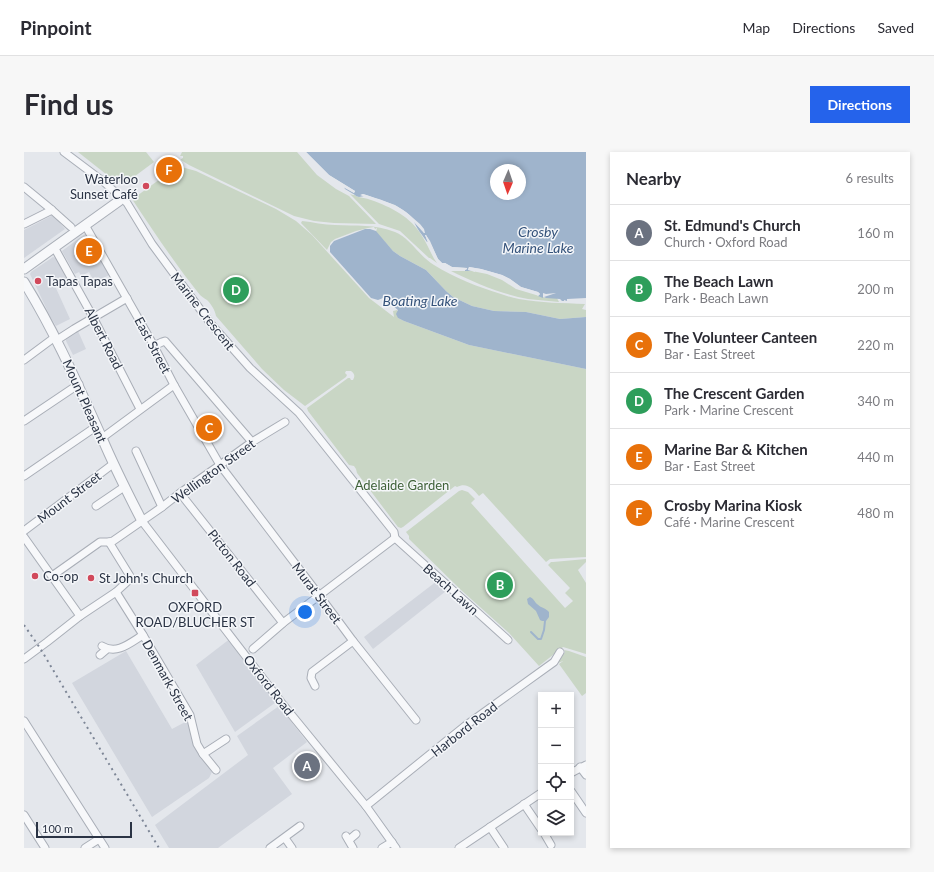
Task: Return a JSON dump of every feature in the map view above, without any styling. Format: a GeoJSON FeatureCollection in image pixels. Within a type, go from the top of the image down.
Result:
{"type":"FeatureCollection","features":[{"type":"Feature","properties":{"kind":"street","name":"Marine Crescent"},"geometry":{"type":"LineString","coordinates":[[64,152],[104,182],[127,203],[152,244],[211,324],[250,368],[299,413],[394,532],[395,538]]}},
{"type":"Feature","properties":{"kind":"street"},"geometry":{"type":"LineString","coordinates":[[24,187],[71,227]]}},
{"type":"Feature","properties":{"kind":"street"},"geometry":{"type":"LineString","coordinates":[[24,269],[119,201],[121,197]]}},
{"type":"Feature","properties":{"kind":"street"},"geometry":{"type":"LineString","coordinates":[[24,224],[52,210]]}},
{"type":"Feature","properties":{"kind":"street","name":"East Street"},"geometry":{"type":"LineString","coordinates":[[85,225],[220,466]]}},
{"type":"Feature","properties":{"kind":"street","name":"Albert Road"},"geometry":{"type":"LineString","coordinates":[[54,247],[93,317],[140,409]]}},
{"type":"Feature","properties":{"kind":"street","name":"Mount Pleasant"},"geometry":{"type":"LineString","coordinates":[[24,282],[56,338],[113,464],[142,521]]}},
{"type":"Feature","properties":{"kind":"street"},"geometry":{"type":"LineString","coordinates":[[24,360],[56,338],[127,298]]}},
{"type":"Feature","properties":{"kind":"street"},"geometry":{"type":"LineString","coordinates":[[154,346],[166,341],[252,442]]}},
{"type":"Feature","properties":{"kind":"street"},"geometry":{"type":"LineString","coordinates":[[24,421],[78,384]]}},
{"type":"Feature","properties":{"kind":"street"},"geometry":{"type":"LineString","coordinates":[[102,438],[174,385]]}},
{"type":"Feature","properties":{"kind":"street","name":"Wellington Street"},"geometry":{"type":"LineString","coordinates":[[52,576],[100,542],[113,541],[252,442],[285,422]]}},
{"type":"Feature","properties":{"kind":"street"},"geometry":{"type":"LineString","coordinates":[[24,476],[97,426]]}},
{"type":"Feature","properties":{"kind":"street"},"geometry":{"type":"LineString","coordinates":[[136,451],[162,507]]}},
{"type":"Feature","properties":{"kind":"street","name":"Mount Street"},"geometry":{"type":"LineString","coordinates":[[24,531],[113,464]]}},
{"type":"Feature","properties":{"kind":"street","name":"Murat Street"},"geometry":{"type":"LineString","coordinates":[[220,466],[353,641],[416,720]]}},
{"type":"Feature","properties":{"kind":"street"},"geometry":{"type":"LineString","coordinates":[[96,506],[124,487]]}},
{"type":"Feature","properties":{"kind":"street","name":"Picton Road"},"geometry":{"type":"LineString","coordinates":[[180,493],[283,623]]}},
{"type":"Feature","properties":{"kind":"street","name":"Oxford Road"},"geometry":{"type":"LineString","coordinates":[[142,521],[281,702],[366,806],[394,845]]}},
{"type":"Feature","properties":{"kind":"street"},"geometry":{"type":"LineString","coordinates":[[24,537],[80,616]]}},
{"type":"Feature","properties":{"kind":"street"},"geometry":{"type":"LineString","coordinates":[[254,649],[283,623],[395,538]]}},
{"type":"Feature","properties":{"kind":"street","name":"Beach Lawn"},"geometry":{"type":"LineString","coordinates":[[395,538],[508,640]]}},
{"type":"Feature","properties":{"kind":"street"},"geometry":{"type":"LineString","coordinates":[[24,659],[80,616],[116,592],[128,581],[130,576],[109,542]]}},
{"type":"Feature","properties":{"kind":"street","name":"Denmark Street"},"geometry":{"type":"LineString","coordinates":[[116,592],[190,714],[198,744],[203,754],[216,770]]}},
{"type":"Feature","properties":{"kind":"street"},"geometry":{"type":"LineString","coordinates":[[100,655],[104,648],[115,650],[143,635]]}},
{"type":"Feature","properties":{"kind":"street"},"geometry":{"type":"LineString","coordinates":[[315,686],[311,678],[312,672],[332,660],[353,641]]}},
{"type":"Feature","properties":{"kind":"street","name":"Harbord Road"},"geometry":{"type":"LineString","coordinates":[[366,806],[465,726],[554,662],[560,652]]}},
{"type":"Feature","properties":{"kind":"street"},"geometry":{"type":"LineString","coordinates":[[24,721],[105,848]]}},
{"type":"Feature","properties":{"kind":"street"},"geometry":{"type":"LineString","coordinates":[[203,754],[226,739]]}},
{"type":"Feature","properties":{"kind":"street"},"geometry":{"type":"LineString","coordinates":[[574,771],[583,766],[586,775]]}},
{"type":"Feature","properties":{"kind":"street"},"geometry":{"type":"LineString","coordinates":[[458,848],[538,795]]}},
{"type":"Feature","properties":{"kind":"street"},"geometry":{"type":"LineString","coordinates":[[574,795],[586,813]]}},
{"type":"Feature","properties":{"kind":"street"},"geometry":{"type":"LineString","coordinates":[[524,804],[538,825]]}},
{"type":"Feature","properties":{"kind":"street"},"geometry":{"type":"LineString","coordinates":[[24,815],[45,848]]}},
{"type":"Feature","properties":{"kind":"street"},"geometry":{"type":"LineString","coordinates":[[270,848],[300,826]]}},
{"type":"Feature","properties":{"kind":"street"},"geometry":{"type":"LineString","coordinates":[[490,827],[504,848]]}},
{"type":"Feature","properties":{"kind":"street"},"geometry":{"type":"LineString","coordinates":[[353,848],[348,838],[356,834]]}},
{"type":"Feature","properties":{"kind":"street"},"geometry":{"type":"LineString","coordinates":[[546,836],[551,845]]}},
{"type":"Feature","properties":{"kind":"street"},"geometry":{"type":"LineString","coordinates":[[85,848],[99,838]]}},
{"type":"Feature","properties":{"kind":"street"},"geometry":{"type":"LineString","coordinates":[[285,838],[292,848]]}},
{"type":"Feature","properties":{"kind":"street"},"geometry":{"type":"LineString","coordinates":[[382,848],[394,845]]}},
{"type":"Feature","properties":{"kind":"shaded area"},"geometry":{"type":"Polygon","coordinates":[[[53,215],[65,229],[24,258],[24,230],[53,215]]]}},
{"type":"Feature","properties":{"kind":"shaded area"},"geometry":{"type":"Polygon","coordinates":[[[85,234],[109,275],[95,283],[89,272],[81,276],[79,272],[75,274],[62,251],[85,234]]]}},
{"type":"Feature","properties":{"kind":"shaded area"},"geometry":{"type":"Polygon","coordinates":[[[53,257],[56,258],[67,278],[55,286],[70,319],[56,326],[30,274],[53,257]]]}},
{"type":"Feature","properties":{"kind":"shaded area"},"geometry":{"type":"Polygon","coordinates":[[[78,331],[86,349],[73,355],[66,338],[78,331]]]}},
{"type":"Feature","properties":{"kind":"shaded area"},"geometry":{"type":"Polygon","coordinates":[[[437,581],[446,591],[373,649],[364,637],[437,581]]]}},
{"type":"Feature","properties":{"kind":"shaded area"},"geometry":{"type":"Polygon","coordinates":[[[231,638],[279,700],[235,732],[196,665],[231,638]]]}},
{"type":"Feature","properties":{"kind":"shaded area"},"geometry":{"type":"Polygon","coordinates":[[[126,651],[172,729],[189,720],[192,736],[212,772],[209,778],[152,817],[72,683],[126,651]]]}},
{"type":"Feature","properties":{"kind":"shaded area"},"geometry":{"type":"Polygon","coordinates":[[[279,706],[307,742],[273,768],[292,794],[218,848],[169,848],[155,825],[248,755],[237,736],[279,706]]]}},
{"type":"Feature","properties":{"kind":"green space"},"geometry":{"type":"Polygon","coordinates":[[[78,152],[146,152],[154,162],[127,182],[116,182],[78,152]]]}},
{"type":"Feature","properties":{"kind":"green space"},"geometry":{"type":"Polygon","coordinates":[[[182,152],[297,152],[317,175],[336,189],[349,196],[376,224],[334,223],[314,221],[294,216],[189,165],[181,160],[183,158],[183,156],[180,156],[182,152]]]}},
{"type":"Feature","properties":{"kind":"green space","name":"Adelaide Garden"},"geometry":{"type":"Polygon","coordinates":[[[178,166],[196,171],[276,209],[296,221],[312,235],[369,298],[394,317],[393,311],[397,310],[398,318],[404,321],[469,345],[586,369],[586,557],[550,559],[546,562],[483,493],[479,496],[472,489],[464,485],[457,487],[455,486],[403,527],[398,527],[357,473],[354,466],[349,465],[307,408],[348,378],[353,380],[353,373],[351,371],[346,371],[346,377],[305,406],[284,390],[262,369],[216,316],[211,305],[200,295],[182,272],[132,199],[132,195],[134,198],[178,166]]]}},
{"type":"Feature","properties":{"kind":"green space"},"geometry":{"type":"Polygon","coordinates":[[[350,194],[369,199],[386,206],[406,218],[412,223],[424,239],[437,263],[429,258],[400,231],[379,224],[350,194]]]}},
{"type":"Feature","properties":{"kind":"green space"},"geometry":{"type":"Polygon","coordinates":[[[302,221],[331,225],[374,227],[356,231],[331,242],[327,250],[301,223],[302,221]]]}},
{"type":"Feature","properties":{"kind":"green space"},"geometry":{"type":"Polygon","coordinates":[[[374,227],[388,229],[395,232],[405,238],[434,265],[467,282],[517,299],[585,304],[582,309],[586,310],[586,317],[560,319],[526,312],[494,311],[472,306],[453,297],[426,270],[393,251],[376,232],[377,228],[375,229],[374,227]]]}},
{"type":"Feature","properties":{"kind":"green space"},"geometry":{"type":"Polygon","coordinates":[[[451,271],[472,271],[487,274],[502,280],[516,289],[546,298],[557,298],[559,302],[528,299],[508,294],[479,284],[451,271]]]}},
{"type":"Feature","properties":{"kind":"green space"},"geometry":{"type":"Polygon","coordinates":[[[462,490],[468,492],[475,499],[471,503],[565,608],[573,601],[565,593],[570,588],[548,565],[551,562],[586,559],[586,562],[578,570],[586,583],[586,654],[563,647],[539,666],[509,633],[461,590],[409,539],[406,532],[462,490]]]}},
{"type":"Feature","properties":{"kind":"green space"},"geometry":{"type":"Polygon","coordinates":[[[564,650],[586,657],[586,693],[582,696],[559,664],[563,661],[558,663],[565,652],[564,650]]]}},
{"type":"Feature","properties":{"kind":"water","name":"Crosby Marine Lake"},"geometry":{"type":"Polygon","coordinates":[[[306,152],[586,152],[586,298],[567,299],[567,301],[562,301],[560,299],[544,297],[556,293],[543,293],[543,298],[538,296],[540,294],[538,292],[521,287],[502,275],[469,267],[468,270],[474,271],[465,271],[467,268],[452,267],[442,263],[438,259],[426,235],[428,242],[414,221],[424,233],[412,217],[392,204],[363,194],[361,195],[364,196],[356,196],[344,187],[354,193],[355,191],[329,175],[306,152]]]}},
{"type":"Feature","properties":{"kind":"water","name":"Boating Lake"},"geometry":{"type":"Polygon","coordinates":[[[365,229],[376,231],[393,251],[426,270],[453,297],[472,306],[494,311],[526,312],[560,319],[586,317],[586,369],[469,345],[398,318],[396,314],[398,310],[383,298],[378,300],[371,298],[330,252],[330,246],[334,241],[365,229]]]}},
{"type":"Feature","properties":{"kind":"water"},"geometry":{"type":"Polygon","coordinates":[[[530,597],[549,612],[549,617],[546,621],[540,620],[536,611],[528,604],[527,599],[530,597]]]}},
{"type":"Feature","properties":{"kind":"pier"},"geometry":{"type":"Polygon","coordinates":[[[304,152],[306,152],[329,175],[355,191],[354,193],[328,177],[304,152]]]}},
{"type":"Feature","properties":{"kind":"pier"},"geometry":{"type":"Polygon","coordinates":[[[363,194],[395,205],[420,224],[425,233],[405,213],[394,207],[360,195],[363,194]]]}},
{"type":"Feature","properties":{"kind":"pier"},"geometry":{"type":"Polygon","coordinates":[[[425,235],[430,241],[438,259],[442,263],[452,267],[467,269],[453,269],[440,264],[435,258],[432,248],[425,235]]]}},
{"type":"Feature","properties":{"kind":"pier"},"geometry":{"type":"Polygon","coordinates":[[[469,267],[502,275],[521,287],[540,294],[538,296],[537,293],[521,289],[502,277],[481,271],[475,270],[475,272],[468,270],[469,267]]]}},
{"type":"Feature","properties":{"kind":"waterway"},"geometry":{"type":"LineString","coordinates":[[531,632],[538,639],[541,639],[545,621]]}},
{"type":"Feature","properties":{"kind":"railway"},"geometry":{"type":"LineString","coordinates":[[24,625],[40,648],[159,848]]}},
{"type":"Feature","properties":{"kind":"place","name":"Crosby Marina Kiosk"},"geometry":{"type":"Point","coordinates":[169,170]}},
{"type":"Feature","properties":{"kind":"place","name":"Waterloo Sunset Café"},"geometry":{"type":"Point","coordinates":[146,186]}},
{"type":"Feature","properties":{"kind":"place","name":"Marine Bar & Kitchen"},"geometry":{"type":"Point","coordinates":[89,251]}},
{"type":"Feature","properties":{"kind":"place","name":"Tapas Tapas"},"geometry":{"type":"Point","coordinates":[38,281]}},
{"type":"Feature","properties":{"kind":"place","name":"The Crescent Garden"},"geometry":{"type":"Point","coordinates":[236,290]}},
{"type":"Feature","properties":{"kind":"place","name":"The Volunteer Canteen"},"geometry":{"type":"Point","coordinates":[209,428]}},
{"type":"Feature","properties":{"kind":"place","name":"Co-op"},"geometry":{"type":"Point","coordinates":[35,576]}},
{"type":"Feature","properties":{"kind":"place","name":"St John's Church"},"geometry":{"type":"Point","coordinates":[91,578]}},
{"type":"Feature","properties":{"kind":"place","name":"The Beach Lawn"},"geometry":{"type":"Point","coordinates":[500,585]}},
{"type":"Feature","properties":{"kind":"place","name":"OXFORD ROAD/BLUCHER ST"},"geometry":{"type":"Point","coordinates":[195,593]}},
{"type":"Feature","properties":{"kind":"place","name":"St. Edmund's Church"},"geometry":{"type":"Point","coordinates":[307,766]}}]}
